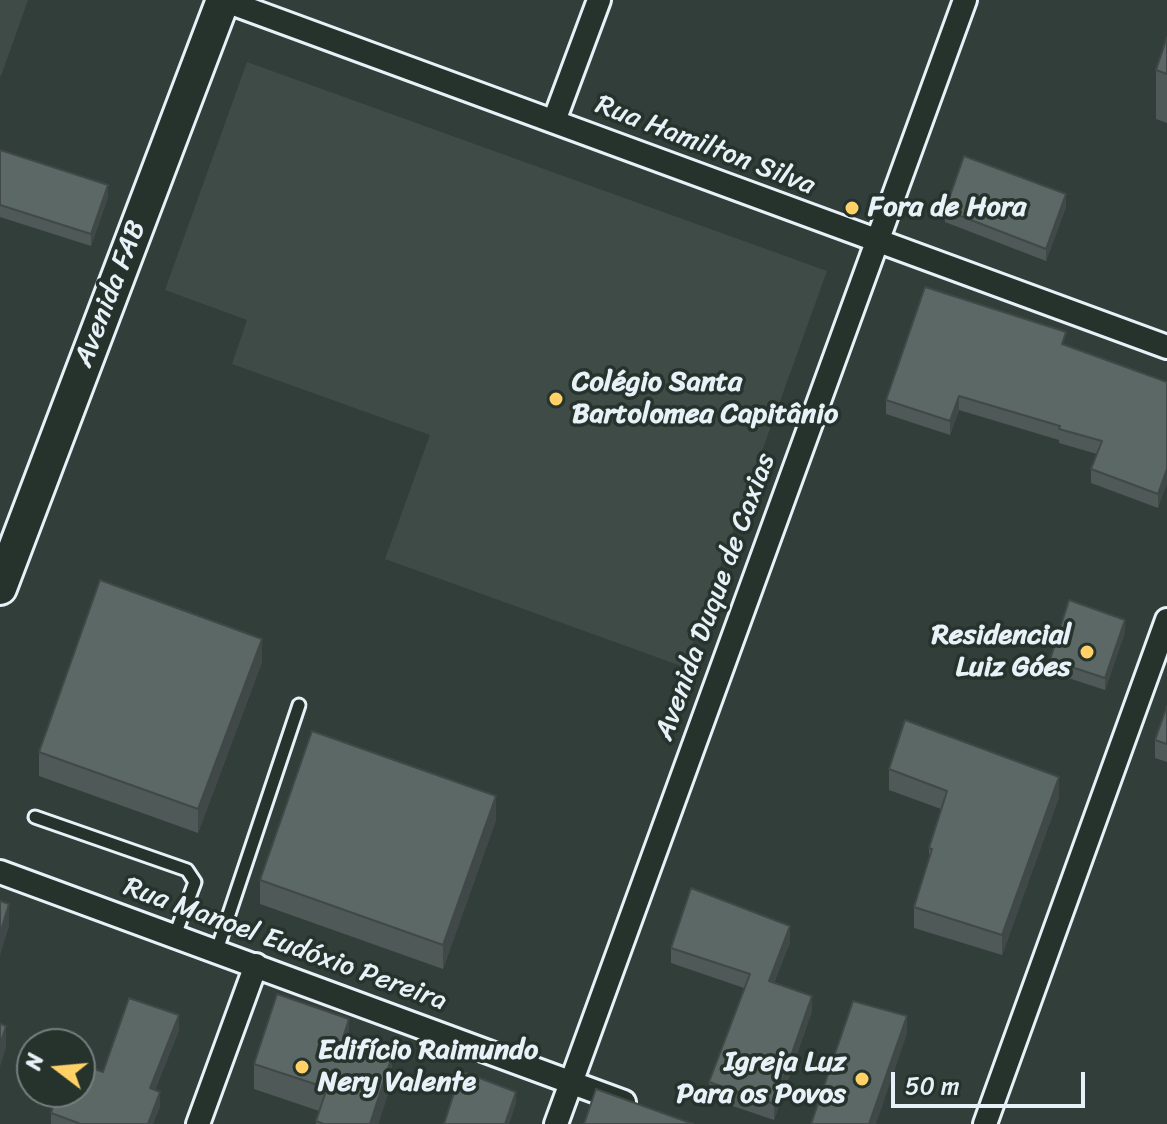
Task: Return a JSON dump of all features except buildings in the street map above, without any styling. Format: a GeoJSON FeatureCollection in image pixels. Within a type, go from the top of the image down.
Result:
{"type":"FeatureCollection","features":[{"type":"Feature","properties":{"kind":"main road","name":"Avenida FAB"},"geometry":{"type":"LineString","coordinates":[[0,588],[223,0]]}},
{"type":"Feature","properties":{"kind":"street","name":"Rua Hamilton Silva"},"geometry":{"type":"LineString","coordinates":[[223,0],[1167,347]]}},
{"type":"Feature","properties":{"kind":"street"},"geometry":{"type":"LineString","coordinates":[[554,121],[599,0]]}},
{"type":"Feature","properties":{"kind":"street","name":"Avenida Duque de Caxias"},"geometry":{"type":"LineString","coordinates":[[556,1124],[965,0]]}},
{"type":"Feature","properties":{"kind":"street"},"geometry":{"type":"LineString","coordinates":[[985,1124],[1167,620]]}},
{"type":"Feature","properties":{"kind":"street","name":"Rua Manoel Eudóxio Pereira"},"geometry":{"type":"LineString","coordinates":[[0,872],[642,1109]]}},
{"type":"Feature","properties":{"kind":"street"},"geometry":{"type":"LineString","coordinates":[[198,1124],[256,965]]}},
{"type":"Feature","properties":{"kind":"lane"},"geometry":{"type":"LineString","coordinates":[[217,950],[299,705]]}},
{"type":"Feature","properties":{"kind":"lane"},"geometry":{"type":"LineString","coordinates":[[35,817],[187,870],[195,882],[175,935]]}},
{"type":"Feature","properties":{"kind":"shaded area"},"geometry":{"type":"Polygon","coordinates":[[[0,0],[28,0],[1,76],[0,76],[0,0]]]}},
{"type":"Feature","properties":{"kind":"shaded area","name":"Colégio Santa Bartolomea Capitânio"},"geometry":{"type":"Polygon","coordinates":[[[247,62],[827,271],[684,667],[385,559],[430,435],[232,364],[247,320],[165,290],[247,62]]]}},
{"type":"Feature","properties":{"kind":"place","name":"Fora de Hora"},"geometry":{"type":"Point","coordinates":[852,208]}},
{"type":"Feature","properties":{"kind":"place","name":"Colégio Santa Bartolomea Capitânio"},"geometry":{"type":"Point","coordinates":[556,399]}},
{"type":"Feature","properties":{"kind":"place","name":"Residencial Luiz Góes"},"geometry":{"type":"Point","coordinates":[1087,652]}},
{"type":"Feature","properties":{"kind":"place","name":"Edifício Raimundo Nery Valente"},"geometry":{"type":"Point","coordinates":[302,1067]}},
{"type":"Feature","properties":{"kind":"place","name":"Igreja Luz Para os Povos"},"geometry":{"type":"Point","coordinates":[862,1079]}}]}
